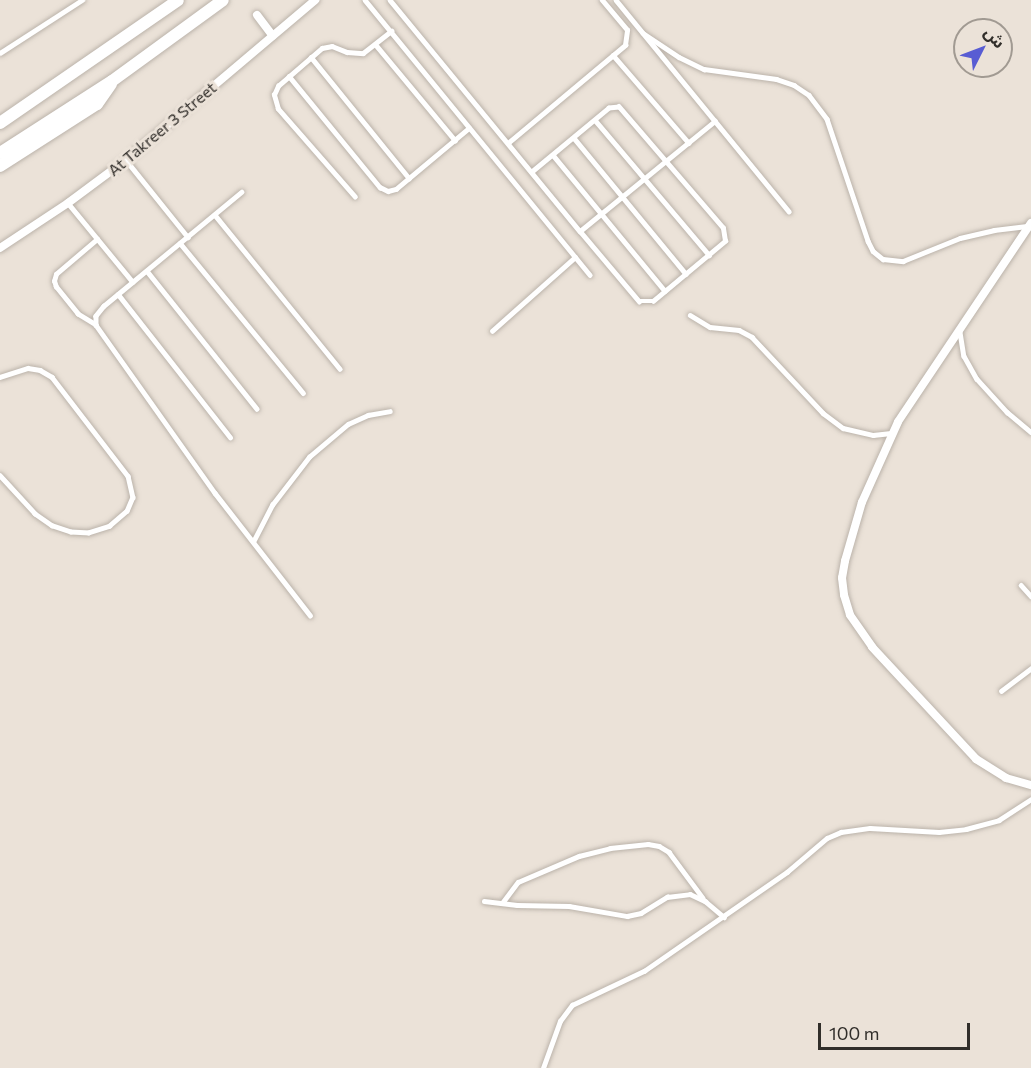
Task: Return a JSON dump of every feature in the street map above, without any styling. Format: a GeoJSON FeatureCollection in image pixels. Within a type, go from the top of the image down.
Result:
{"type":"FeatureCollection","features":[{"type":"Feature","properties":{"kind":"main road"},"geometry":{"type":"LineString","coordinates":[[0,123],[178,0]]}},
{"type":"Feature","properties":{"kind":"main road"},"geometry":{"type":"LineString","coordinates":[[0,153],[112,81],[223,0]]}},
{"type":"Feature","properties":{"kind":"main road"},"geometry":{"type":"LineString","coordinates":[[0,166],[97,104],[112,81]]}},
{"type":"Feature","properties":{"kind":"street","name":"At Takreer 3 Street"},"geometry":{"type":"LineString","coordinates":[[0,248],[68,203],[126,160],[315,0]]}},
{"type":"Feature","properties":{"kind":"street"},"geometry":{"type":"LineString","coordinates":[[257,15],[273,36]]}},
{"type":"Feature","properties":{"kind":"street"},"geometry":{"type":"LineString","coordinates":[[1030,225],[922,384],[893,433],[862,502],[845,561],[843,587],[847,605],[868,642],[976,759],[1006,778],[1031,785]]}},
{"type":"Feature","properties":{"kind":"lane"},"geometry":{"type":"LineString","coordinates":[[71,0],[74,5]]}},
{"type":"Feature","properties":{"kind":"lane"},"geometry":{"type":"LineString","coordinates":[[0,53],[82,0]]}},
{"type":"Feature","properties":{"kind":"lane"},"geometry":{"type":"LineString","coordinates":[[365,0],[590,275]]}},
{"type":"Feature","properties":{"kind":"lane"},"geometry":{"type":"LineString","coordinates":[[390,0],[580,231],[639,301],[650,302],[725,241],[725,232],[619,107],[609,108],[532,172]]}},
{"type":"Feature","properties":{"kind":"lane"},"geometry":{"type":"LineString","coordinates":[[508,143],[626,45],[628,34],[602,0]]}},
{"type":"Feature","properties":{"kind":"lane"},"geometry":{"type":"LineString","coordinates":[[616,0],[789,211]]}},
{"type":"Feature","properties":{"kind":"lane"},"geometry":{"type":"LineString","coordinates":[[355,197],[275,104],[276,90],[311,57],[327,47],[363,53],[391,31]]}},
{"type":"Feature","properties":{"kind":"lane"},"geometry":{"type":"LineString","coordinates":[[643,33],[679,57],[704,69],[776,79],[794,85],[809,95],[827,118],[868,241],[873,251],[883,259],[903,261],[960,238],[1030,225]]}},
{"type":"Feature","properties":{"kind":"lane"},"geometry":{"type":"LineString","coordinates":[[376,45],[455,140]]}},
{"type":"Feature","properties":{"kind":"lane"},"geometry":{"type":"LineString","coordinates":[[613,55],[689,143]]}},
{"type":"Feature","properties":{"kind":"lane"},"geometry":{"type":"LineString","coordinates":[[311,57],[410,178]]}},
{"type":"Feature","properties":{"kind":"lane"},"geometry":{"type":"LineString","coordinates":[[289,76],[380,187],[392,191],[469,128]]}},
{"type":"Feature","properties":{"kind":"lane"},"geometry":{"type":"LineString","coordinates":[[595,120],[709,255]]}},
{"type":"Feature","properties":{"kind":"lane"},"geometry":{"type":"LineString","coordinates":[[580,231],[715,121]]}},
{"type":"Feature","properties":{"kind":"lane"},"geometry":{"type":"LineString","coordinates":[[574,138],[686,274]]}},
{"type":"Feature","properties":{"kind":"lane"},"geometry":{"type":"LineString","coordinates":[[553,155],[665,291]]}},
{"type":"Feature","properties":{"kind":"lane"},"geometry":{"type":"LineString","coordinates":[[126,160],[188,237]]}},
{"type":"Feature","properties":{"kind":"lane"},"geometry":{"type":"LineString","coordinates":[[96,325],[98,312],[242,192]]}},
{"type":"Feature","properties":{"kind":"lane"},"geometry":{"type":"LineString","coordinates":[[68,203],[133,282]]}},
{"type":"Feature","properties":{"kind":"lane"},"geometry":{"type":"LineString","coordinates":[[215,215],[340,369]]}},
{"type":"Feature","properties":{"kind":"lane"},"geometry":{"type":"LineString","coordinates":[[97,238],[56,274],[54,280],[56,287],[78,314],[96,325],[215,493],[310,615]]}},
{"type":"Feature","properties":{"kind":"lane"},"geometry":{"type":"LineString","coordinates":[[180,243],[303,393]]}},
{"type":"Feature","properties":{"kind":"lane"},"geometry":{"type":"LineString","coordinates":[[492,331],[575,257]]}},
{"type":"Feature","properties":{"kind":"lane"},"geometry":{"type":"LineString","coordinates":[[147,271],[257,409]]}},
{"type":"Feature","properties":{"kind":"lane"},"geometry":{"type":"LineString","coordinates":[[118,294],[230,436]]}},
{"type":"Feature","properties":{"kind":"lane"},"geometry":{"type":"LineString","coordinates":[[690,315],[710,327],[739,330],[752,337],[823,413],[843,428],[873,435],[893,433]]}},
{"type":"Feature","properties":{"kind":"lane"},"geometry":{"type":"LineString","coordinates":[[959,329],[964,356],[972,372],[1007,412],[1031,432]]}},
{"type":"Feature","properties":{"kind":"lane"},"geometry":{"type":"LineString","coordinates":[[0,377],[28,368],[40,370],[52,377],[128,476],[133,497],[127,511],[110,526],[89,533],[71,532],[52,526],[35,514],[0,476]]}},
{"type":"Feature","properties":{"kind":"lane"},"geometry":{"type":"LineString","coordinates":[[253,542],[283,488],[324,443],[358,418],[390,411]]}},
{"type":"Feature","properties":{"kind":"lane"},"geometry":{"type":"LineString","coordinates":[[1021,585],[1031,596]]}},
{"type":"Feature","properties":{"kind":"lane"},"geometry":{"type":"LineString","coordinates":[[1002,691],[1031,668]]}},
{"type":"Feature","properties":{"kind":"lane"},"geometry":{"type":"LineString","coordinates":[[543,1068],[560,1021],[572,1005],[632,978],[788,872],[821,842],[834,835],[885,827],[930,832],[966,829],[999,820],[1031,799]]}},
{"type":"Feature","properties":{"kind":"lane"},"geometry":{"type":"LineString","coordinates":[[502,903],[518,882],[570,860],[610,848],[648,844],[659,846],[669,852],[705,901],[724,917]]}},
{"type":"Feature","properties":{"kind":"lane"},"geometry":{"type":"LineString","coordinates":[[484,901],[569,906],[627,916],[640,913],[659,900],[674,894],[690,894],[705,901]]}}]}
